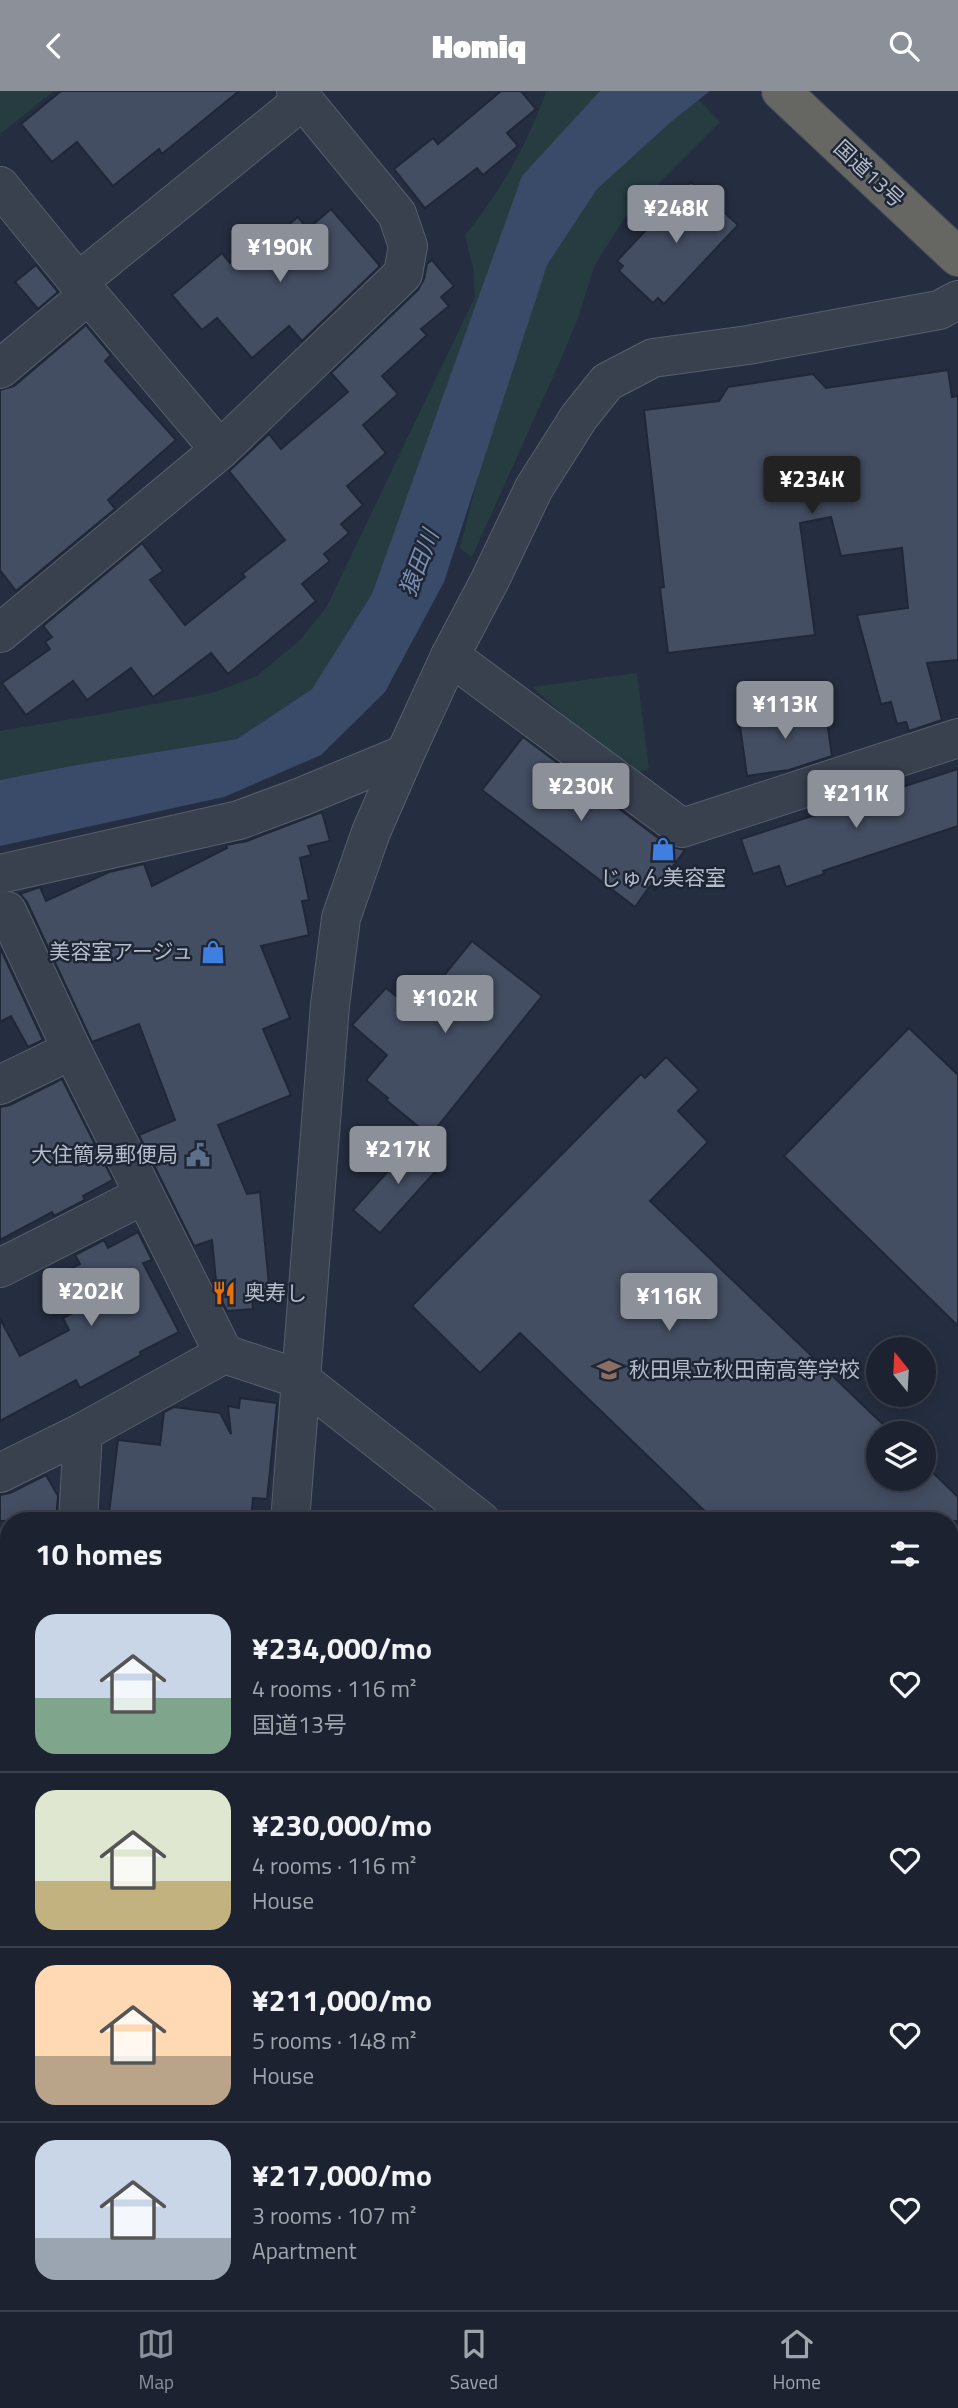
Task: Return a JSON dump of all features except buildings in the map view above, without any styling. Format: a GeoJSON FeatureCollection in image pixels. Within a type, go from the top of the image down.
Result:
{"type":"FeatureCollection","features":[{"type":"Feature","properties":{"kind":"highway","name":"国道13号"},"geometry":{"type":"LineString","coordinates":[[781,91],[958,257]]}},
{"type":"Feature","properties":{"kind":"street"},"geometry":{"type":"LineString","coordinates":[[0,369],[83,289],[299,95],[397,214],[408,246],[404,274],[220,450],[0,633]]}},
{"type":"Feature","properties":{"kind":"street"},"geometry":{"type":"LineString","coordinates":[[0,186],[83,289],[220,450]]}},
{"type":"Feature","properties":{"kind":"street"},"geometry":{"type":"LineString","coordinates":[[291,1512],[330,1005],[341,918],[371,832],[405,754],[450,656],[534,488],[579,417],[607,382],[653,358],[748,345],[925,313],[939,310],[958,300]]}},
{"type":"Feature","properties":{"kind":"street"},"geometry":{"type":"LineString","coordinates":[[450,656],[682,828],[958,738]]}},
{"type":"Feature","properties":{"kind":"street"},"geometry":{"type":"LineString","coordinates":[[0,874],[239,820],[405,754]]}},
{"type":"Feature","properties":{"kind":"street"},"geometry":{"type":"LineString","coordinates":[[0,912],[7,911],[72,1050],[224,1354],[300,1379],[470,1512]]}},
{"type":"Feature","properties":{"kind":"street"},"geometry":{"type":"LineString","coordinates":[[0,1085],[72,1050]]}},
{"type":"Feature","properties":{"kind":"street"},"geometry":{"type":"LineString","coordinates":[[0,1268],[144,1195]]}},
{"type":"Feature","properties":{"kind":"street"},"geometry":{"type":"LineString","coordinates":[[0,1473],[83,1432],[224,1354]]}},
{"type":"Feature","properties":{"kind":"street"},"geometry":{"type":"LineString","coordinates":[[79,1512],[83,1432]]}},
{"type":"Feature","properties":{"kind":"green space"},"geometry":{"type":"Polygon","coordinates":[[[0,91],[54,91],[0,134],[0,91]]]}},
{"type":"Feature","properties":{"kind":"green space"},"geometry":{"type":"Polygon","coordinates":[[[545,91],[612,91],[396,565],[312,689],[237,739],[0,780],[0,731],[212,693],[257,676],[299,641],[326,608],[475,297],[473,267],[465,235],[490,203],[511,168],[545,91]]]}},
{"type":"Feature","properties":{"kind":"green space"},"geometry":{"type":"Polygon","coordinates":[[[690,91],[720,122],[625,217],[594,267],[578,318],[561,359],[472,557],[460,548],[488,437],[556,226],[690,91]]]}},
{"type":"Feature","properties":{"kind":"green space"},"geometry":{"type":"Polygon","coordinates":[[[637,673],[649,769],[629,773],[532,687],[637,673]]]}},
{"type":"Feature","properties":{"kind":"water","name":"猿田川"},"geometry":{"type":"Polygon","coordinates":[[[600,91],[710,91],[672,121],[597,189],[547,265],[444,582],[385,692],[321,755],[224,797],[0,846],[0,780],[237,739],[312,689],[372,594],[522,176],[600,91]]]}},
{"type":"Feature","properties":{"kind":"place","name":"じゅん美容室"},"geometry":{"type":"Point","coordinates":[663,849]}},
{"type":"Feature","properties":{"kind":"place","name":"美容室アージュ"},"geometry":{"type":"Point","coordinates":[213,952]}},
{"type":"Feature","properties":{"kind":"place","name":"大住簡易郵便局"},"geometry":{"type":"Point","coordinates":[198,1155]}},
{"type":"Feature","properties":{"kind":"place","name":"奥寿し"},"geometry":{"type":"Point","coordinates":[224,1293]}},
{"type":"Feature","properties":{"kind":"place","name":"秋田県立秋田南高等学校"},"geometry":{"type":"Point","coordinates":[609,1370]}}]}
